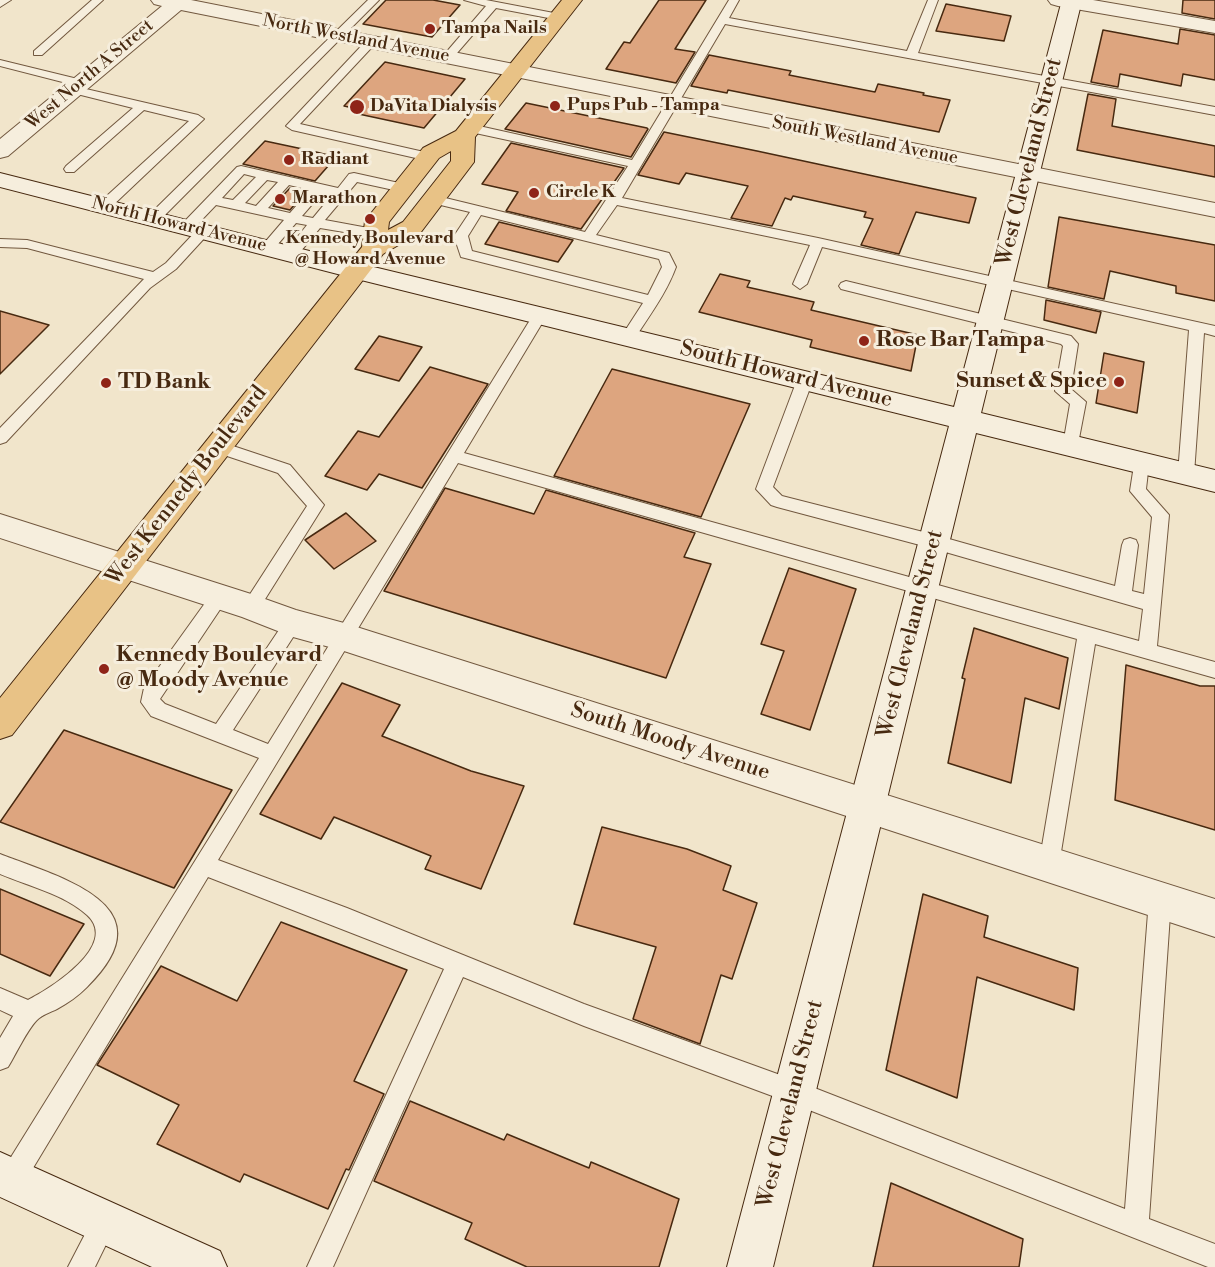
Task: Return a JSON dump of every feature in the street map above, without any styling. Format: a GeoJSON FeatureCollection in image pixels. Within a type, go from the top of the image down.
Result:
{"type":"FeatureCollection","features":[{"type":"Feature","properties":{"kind":"main road","name":"West Kennedy Boulevard"},"geometry":{"type":"LineString","coordinates":[[0,724],[357,271],[374,240],[377,221],[403,188],[431,153],[467,132],[573,0]]}},
{"type":"Feature","properties":{"kind":"main road","name":"North Westland Avenue"},"geometry":{"type":"LineString","coordinates":[[173,1],[516,72]]}},
{"type":"Feature","properties":{"kind":"main road","name":"West North A Street"},"geometry":{"type":"LineString","coordinates":[[0,151],[173,1]]}},
{"type":"Feature","properties":{"kind":"main road"},"geometry":{"type":"LineString","coordinates":[[1067,1],[1215,27]]}},
{"type":"Feature","properties":{"kind":"main road","name":"West Cleveland Street"},"geometry":{"type":"LineString","coordinates":[[750,1267],[1052,81],[1067,1]]}},
{"type":"Feature","properties":{"kind":"main road","name":"South Westland Avenue"},"geometry":{"type":"LineString","coordinates":[[516,72],[1215,210]]}},
{"type":"Feature","properties":{"kind":"main road","name":"West Kennedy Boulevard"},"geometry":{"type":"LineString","coordinates":[[374,240],[412,227],[462,162],[467,132]]}},
{"type":"Feature","properties":{"kind":"main road","name":"North Howard Avenue"},"geometry":{"type":"LineString","coordinates":[[0,180],[357,271]]}},
{"type":"Feature","properties":{"kind":"main road","name":"South Howard Avenue"},"geometry":{"type":"LineString","coordinates":[[357,271],[1071,445],[1139,477],[1186,474],[1215,481]]}},
{"type":"Feature","properties":{"kind":"main road","name":"South Moody Avenue"},"geometry":{"type":"LineString","coordinates":[[0,526],[1215,918]]}},
{"type":"Feature","properties":{"kind":"main road"},"geometry":{"type":"LineString","coordinates":[[6,1176],[204,1267]]}},
{"type":"Feature","properties":{"kind":"lane"},"geometry":{"type":"LineString","coordinates":[[0,4],[6,0]]}},
{"type":"Feature","properties":{"kind":"lane"},"geometry":{"type":"LineString","coordinates":[[38,53],[98,0]]}},
{"type":"Feature","properties":{"kind":"lane"},"geometry":{"type":"LineString","coordinates":[[153,219],[374,0]]}},
{"type":"Feature","properties":{"kind":"lane"},"geometry":{"type":"LineString","coordinates":[[469,0],[559,17]]}},
{"type":"Feature","properties":{"kind":"lane"},"geometry":{"type":"LineString","coordinates":[[589,236],[614,200],[734,0]]}},
{"type":"Feature","properties":{"kind":"lane"},"geometry":{"type":"LineString","coordinates":[[911,55],[933,0]]}},
{"type":"Feature","properties":{"kind":"lane"},"geometry":{"type":"LineString","coordinates":[[447,58],[493,4]]}},
{"type":"Feature","properties":{"kind":"lane"},"geometry":{"type":"LineString","coordinates":[[722,20],[1215,111]]}},
{"type":"Feature","properties":{"kind":"lane"},"geometry":{"type":"LineString","coordinates":[[370,42],[292,126],[429,157]]}},
{"type":"Feature","properties":{"kind":"lane"},"geometry":{"type":"LineString","coordinates":[[0,63],[142,106],[198,119],[104,206]]}},
{"type":"Feature","properties":{"kind":"lane"},"geometry":{"type":"LineString","coordinates":[[70,169],[142,106]]}},
{"type":"Feature","properties":{"kind":"lane"},"geometry":{"type":"LineString","coordinates":[[467,132],[634,164]]}},
{"type":"Feature","properties":{"kind":"lane"},"geometry":{"type":"LineString","coordinates":[[0,438],[154,277],[171,266],[213,200],[241,170],[341,193]]}},
{"type":"Feature","properties":{"kind":"lane"},"geometry":{"type":"LineString","coordinates":[[236,205],[265,175]]}},
{"type":"Feature","properties":{"kind":"lane"},"geometry":{"type":"LineString","coordinates":[[279,251],[316,223],[354,177],[403,188]]}},
{"type":"Feature","properties":{"kind":"lane"},"geometry":{"type":"LineString","coordinates":[[259,210],[287,180]]}},
{"type":"Feature","properties":{"kind":"lane"},"geometry":{"type":"LineString","coordinates":[[279,251],[293,218],[320,188]]}},
{"type":"Feature","properties":{"kind":"lane"},"geometry":{"type":"LineString","coordinates":[[433,199],[664,256],[669,267],[652,301],[628,337]]}},
{"type":"Feature","properties":{"kind":"lane"},"geometry":{"type":"LineString","coordinates":[[213,200],[316,223],[374,240]]}},
{"type":"Feature","properties":{"kind":"lane"},"geometry":{"type":"LineString","coordinates":[[614,200],[818,242],[1215,331]]}},
{"type":"Feature","properties":{"kind":"lane"},"geometry":{"type":"LineString","coordinates":[[478,209],[461,236],[466,254],[652,301]]}},
{"type":"Feature","properties":{"kind":"lane"},"geometry":{"type":"LineString","coordinates":[[511,218],[512,234]]}},
{"type":"Feature","properties":{"kind":"lane"},"geometry":{"type":"LineString","coordinates":[[541,225],[544,242]]}},
{"type":"Feature","properties":{"kind":"lane"},"geometry":{"type":"LineString","coordinates":[[573,233],[574,248]]}},
{"type":"Feature","properties":{"kind":"lane"},"geometry":{"type":"LineString","coordinates":[[604,255],[605,240]]}},
{"type":"Feature","properties":{"kind":"lane"},"geometry":{"type":"LineString","coordinates":[[800,284],[818,242]]}},
{"type":"Feature","properties":{"kind":"lane"},"geometry":{"type":"LineString","coordinates":[[0,243],[27,244],[154,277]]}},
{"type":"Feature","properties":{"kind":"lane"},"geometry":{"type":"LineString","coordinates":[[626,246],[628,261]]}},
{"type":"Feature","properties":{"kind":"lane"},"geometry":{"type":"LineString","coordinates":[[510,249],[511,265]]}},
{"type":"Feature","properties":{"kind":"lane"},"geometry":{"type":"LineString","coordinates":[[545,259],[548,274]]}},
{"type":"Feature","properties":{"kind":"lane"},"geometry":{"type":"LineString","coordinates":[[575,265],[576,282]]}},
{"type":"Feature","properties":{"kind":"lane"},"geometry":{"type":"LineString","coordinates":[[603,272],[603,289]]}},
{"type":"Feature","properties":{"kind":"lane"},"geometry":{"type":"LineString","coordinates":[[629,278],[630,296]]}},
{"type":"Feature","properties":{"kind":"lane"},"geometry":{"type":"LineString","coordinates":[[846,286],[1066,340],[1071,344],[1063,391],[1078,402],[1071,445]]}},
{"type":"Feature","properties":{"kind":"lane"},"geometry":{"type":"LineString","coordinates":[[6,1176],[204,865],[540,315]]}},
{"type":"Feature","properties":{"kind":"lane"},"geometry":{"type":"LineString","coordinates":[[1186,474],[1197,327]]}},
{"type":"Feature","properties":{"kind":"lane"},"geometry":{"type":"LineString","coordinates":[[806,380],[764,489],[777,501],[935,542],[1152,604]]}},
{"type":"Feature","properties":{"kind":"lane"},"geometry":{"type":"LineString","coordinates":[[218,447],[284,469],[316,505],[235,602],[150,694],[150,702],[158,710],[272,754]]}},
{"type":"Feature","properties":{"kind":"lane"},"geometry":{"type":"LineString","coordinates":[[454,456],[1215,670]]}},
{"type":"Feature","properties":{"kind":"lane"},"geometry":{"type":"LineString","coordinates":[[1135,509],[1139,477]]}},
{"type":"Feature","properties":{"kind":"lane"},"geometry":{"type":"LineString","coordinates":[[1139,477],[1161,515],[1147,651]]}},
{"type":"Feature","properties":{"kind":"lane"},"geometry":{"type":"LineString","coordinates":[[1123,595],[1130,545]]}},
{"type":"Feature","properties":{"kind":"lane"},"geometry":{"type":"LineString","coordinates":[[220,734],[292,622]]}},
{"type":"Feature","properties":{"kind":"lane"},"geometry":{"type":"LineString","coordinates":[[1049,864],[1087,635]]}},
{"type":"Feature","properties":{"kind":"lane"},"geometry":{"type":"LineString","coordinates":[[0,864],[82,899],[103,916],[107,927],[105,945],[93,964],[71,987],[28,1012],[0,1059]]}},
{"type":"Feature","properties":{"kind":"lane"},"geometry":{"type":"LineString","coordinates":[[204,865],[584,1015],[795,1092],[1215,1257]]}},
{"type":"Feature","properties":{"kind":"lane"},"geometry":{"type":"LineString","coordinates":[[1136,1226],[1160,900]]}},
{"type":"Feature","properties":{"kind":"lane"},"geometry":{"type":"LineString","coordinates":[[320,1267],[458,964]]}},
{"type":"Feature","properties":{"kind":"lane"},"geometry":{"type":"LineString","coordinates":[[0,999],[28,1012]]}},
{"type":"Feature","properties":{"kind":"lane"},"geometry":{"type":"LineString","coordinates":[[81,1267],[105,1222]]}},
{"type":"Feature","properties":{"kind":"building"},"geometry":{"type":"Polygon","coordinates":[[[386,0],[433,0],[460,5],[432,37],[363,24],[386,0]]]}},
{"type":"Feature","properties":{"kind":"building"},"geometry":{"type":"Polygon","coordinates":[[[659,0],[706,0],[675,49],[695,52],[676,83],[606,69],[624,42],[630,43],[659,0]]]}},
{"type":"Feature","properties":{"kind":"building"},"geometry":{"type":"Polygon","coordinates":[[[1183,0],[1215,0],[1215,19],[1182,13],[1183,0]]]}},
{"type":"Feature","properties":{"kind":"building"},"geometry":{"type":"Polygon","coordinates":[[[946,4],[1011,16],[1004,41],[936,31],[946,4]]]}},
{"type":"Feature","properties":{"kind":"building"},"geometry":{"type":"Polygon","coordinates":[[[1180,29],[1215,35],[1215,80],[1183,74],[1181,86],[1120,74],[1118,87],[1091,82],[1103,30],[1178,44],[1180,29]]]}},
{"type":"Feature","properties":{"kind":"building"},"geometry":{"type":"Polygon","coordinates":[[[709,55],[791,71],[789,75],[875,92],[878,84],[950,100],[939,132],[728,90],[727,93],[691,86],[709,55]]]}},
{"type":"Feature","properties":{"kind":"building"},"geometry":{"type":"Polygon","coordinates":[[[385,62],[465,79],[424,128],[354,113],[358,109],[344,106],[385,62]]]}},
{"type":"Feature","properties":{"kind":"building"},"geometry":{"type":"Polygon","coordinates":[[[1088,94],[1116,99],[1112,126],[1215,146],[1215,177],[1077,150],[1088,94]]]}},
{"type":"Feature","properties":{"kind":"building","name":"Pups Pub - Tampa"},"geometry":{"type":"Polygon","coordinates":[[[526,103],[648,129],[631,157],[505,129],[526,103]]]}},
{"type":"Feature","properties":{"kind":"building"},"geometry":{"type":"Polygon","coordinates":[[[664,132],[976,198],[969,223],[916,212],[899,254],[861,245],[873,219],[864,217],[866,212],[793,196],[791,200],[785,198],[772,226],[731,218],[748,186],[686,173],[679,184],[638,175],[664,132]]]}},
{"type":"Feature","properties":{"kind":"building","name":"Radiant"},"geometry":{"type":"Polygon","coordinates":[[[265,141],[336,157],[315,181],[243,164],[265,141]]]}},
{"type":"Feature","properties":{"kind":"building"},"geometry":{"type":"Polygon","coordinates":[[[511,143],[624,168],[581,229],[506,211],[518,192],[482,184],[511,143]]]}},
{"type":"Feature","properties":{"kind":"building"},"geometry":{"type":"Polygon","coordinates":[[[290,188],[306,191],[290,210],[273,206],[290,188]]]}},
{"type":"Feature","properties":{"kind":"building"},"geometry":{"type":"Polygon","coordinates":[[[1059,217],[1215,245],[1215,301],[1176,293],[1176,286],[1110,271],[1104,299],[1048,287],[1059,217]]]}},
{"type":"Feature","properties":{"kind":"building"},"geometry":{"type":"Polygon","coordinates":[[[499,222],[573,240],[558,262],[485,244],[499,222]]]}},
{"type":"Feature","properties":{"kind":"building"},"geometry":{"type":"Polygon","coordinates":[[[720,274],[750,281],[747,287],[814,302],[811,310],[918,335],[911,371],[810,347],[812,340],[699,312],[720,274]]]}},
{"type":"Feature","properties":{"kind":"building"},"geometry":{"type":"Polygon","coordinates":[[[1046,300],[1101,312],[1096,333],[1044,320],[1046,300]]]}},
{"type":"Feature","properties":{"kind":"building"},"geometry":{"type":"Polygon","coordinates":[[[0,311],[49,325],[0,374],[0,311]]]}},
{"type":"Feature","properties":{"kind":"building"},"geometry":{"type":"Polygon","coordinates":[[[379,336],[422,347],[399,381],[355,369],[379,336]]]}},
{"type":"Feature","properties":{"kind":"building"},"geometry":{"type":"Polygon","coordinates":[[[1104,353],[1144,362],[1137,413],[1096,403],[1104,353]]]}},
{"type":"Feature","properties":{"kind":"building"},"geometry":{"type":"Polygon","coordinates":[[[430,367],[488,384],[422,488],[379,474],[367,490],[325,476],[358,431],[379,437],[430,367]]]}},
{"type":"Feature","properties":{"kind":"building"},"geometry":{"type":"Polygon","coordinates":[[[612,369],[750,404],[701,517],[554,476],[612,369]]]}},
{"type":"Feature","properties":{"kind":"building"},"geometry":{"type":"Polygon","coordinates":[[[445,488],[534,514],[546,490],[695,533],[684,557],[711,564],[666,678],[384,591],[445,488]]]}},
{"type":"Feature","properties":{"kind":"building"},"geometry":{"type":"Polygon","coordinates":[[[346,513],[376,541],[334,569],[305,540],[346,513]]]}},
{"type":"Feature","properties":{"kind":"building"},"geometry":{"type":"Polygon","coordinates":[[[789,568],[856,589],[810,730],[761,714],[784,651],[761,644],[789,568]]]}},
{"type":"Feature","properties":{"kind":"building"},"geometry":{"type":"Polygon","coordinates":[[[974,628],[1068,658],[1059,709],[1025,698],[1011,783],[948,763],[965,679],[962,678],[974,628]]]}},
{"type":"Feature","properties":{"kind":"building"},"geometry":{"type":"Polygon","coordinates":[[[1126,665],[1200,686],[1215,686],[1215,830],[1115,800],[1126,665]]]}},
{"type":"Feature","properties":{"kind":"building"},"geometry":{"type":"Polygon","coordinates":[[[342,683],[400,705],[382,736],[471,771],[524,786],[481,889],[425,869],[431,856],[334,817],[321,839],[260,814],[342,683]]]}},
{"type":"Feature","properties":{"kind":"building"},"geometry":{"type":"Polygon","coordinates":[[[64,730],[232,790],[174,888],[0,822],[64,730]]]}},
{"type":"Feature","properties":{"kind":"building"},"geometry":{"type":"Polygon","coordinates":[[[602,827],[687,849],[731,866],[723,890],[757,903],[732,979],[721,975],[700,1044],[633,1019],[656,947],[574,924],[602,827]]]}},
{"type":"Feature","properties":{"kind":"building"},"geometry":{"type":"Polygon","coordinates":[[[0,889],[84,924],[50,976],[0,954],[0,889]]]}},
{"type":"Feature","properties":{"kind":"building"},"geometry":{"type":"Polygon","coordinates":[[[923,894],[988,916],[984,937],[1078,968],[1074,1010],[977,977],[957,1098],[886,1070],[923,894]]]}},
{"type":"Feature","properties":{"kind":"building"},"geometry":{"type":"Polygon","coordinates":[[[281,922],[407,970],[354,1081],[384,1094],[349,1170],[346,1169],[328,1209],[244,1174],[240,1182],[157,1144],[179,1105],[97,1065],[161,966],[237,1001],[281,922]]]}},
{"type":"Feature","properties":{"kind":"building"},"geometry":{"type":"Polygon","coordinates":[[[410,1101],[504,1140],[507,1134],[589,1168],[591,1162],[679,1199],[659,1267],[527,1267],[465,1239],[472,1223],[374,1181],[410,1101]]]}},
{"type":"Feature","properties":{"kind":"building"},"geometry":{"type":"Polygon","coordinates":[[[891,1183],[1023,1239],[1019,1267],[873,1267],[891,1183]]]}},
{"type":"Feature","properties":{"kind":"place","name":"Tampa Nails"},"geometry":{"type":"Point","coordinates":[430,29]}},
{"type":"Feature","properties":{"kind":"place","name":"Pups Pub - Tampa"},"geometry":{"type":"Point","coordinates":[555,106]}},
{"type":"Feature","properties":{"kind":"place","name":"DaVita Dialysis"},"geometry":{"type":"Point","coordinates":[357,107]}},
{"type":"Feature","properties":{"kind":"place","name":"Radiant"},"geometry":{"type":"Point","coordinates":[289,160]}},
{"type":"Feature","properties":{"kind":"place","name":"Circle K"},"geometry":{"type":"Point","coordinates":[534,193]}},
{"type":"Feature","properties":{"kind":"place","name":"Marathon"},"geometry":{"type":"Point","coordinates":[280,199]}},
{"type":"Feature","properties":{"kind":"place","name":"Kennedy Boulevard @ Howard Avenue"},"geometry":{"type":"Point","coordinates":[370,219]}},
{"type":"Feature","properties":{"kind":"place","name":"Rose Bar Tampa"},"geometry":{"type":"Point","coordinates":[864,341]}},
{"type":"Feature","properties":{"kind":"place","name":"Sunset & Spice"},"geometry":{"type":"Point","coordinates":[1119,382]}},
{"type":"Feature","properties":{"kind":"place","name":"TD Bank"},"geometry":{"type":"Point","coordinates":[106,383]}},
{"type":"Feature","properties":{"kind":"place","name":"Kennedy Boulevard @ Moody Avenue"},"geometry":{"type":"Point","coordinates":[104,669]}}]}
